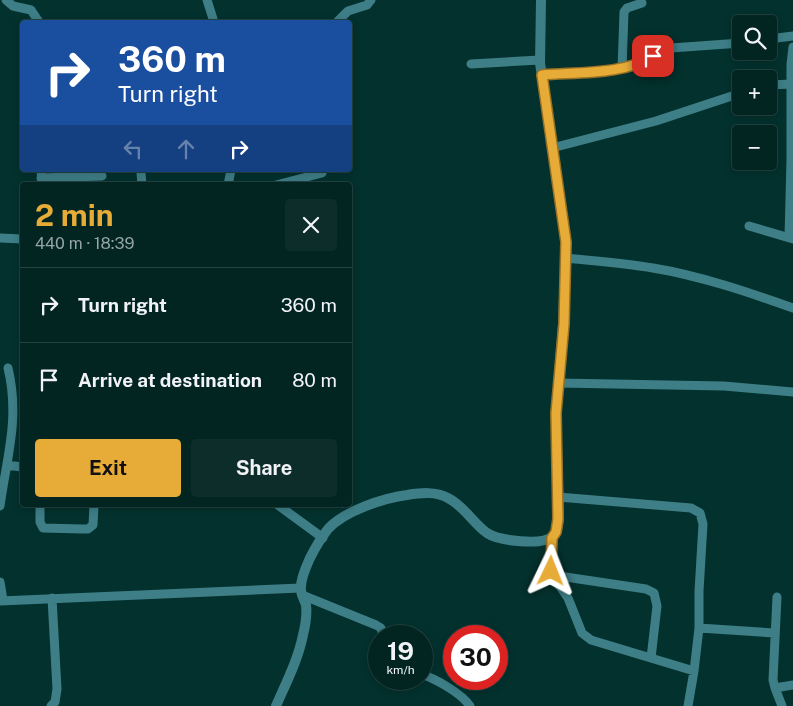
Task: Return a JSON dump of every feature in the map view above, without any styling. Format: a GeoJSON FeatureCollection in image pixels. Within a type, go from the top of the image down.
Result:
{"type":"FeatureCollection","features":[{"type":"Feature","properties":{"kind":"street"},"geometry":{"type":"LineString","coordinates":[[6,0],[13,6],[31,10],[36,15],[37,20]]}},
{"type":"Feature","properties":{"kind":"street"},"geometry":{"type":"LineString","coordinates":[[207,0],[213,20]]}},
{"type":"Feature","properties":{"kind":"street"},"geometry":{"type":"LineString","coordinates":[[339,20],[348,11],[367,5],[371,0]]}},
{"type":"Feature","properties":{"kind":"street"},"geometry":{"type":"LineString","coordinates":[[540,0],[540,60],[563,214],[566,258],[564,324],[556,413],[558,528],[552,538],[550,568],[552,575],[568,598],[585,637],[694,671]]}},
{"type":"Feature","properties":{"kind":"street"},"geometry":{"type":"LineString","coordinates":[[622,69],[624,12],[627,8],[642,3]]}},
{"type":"Feature","properties":{"kind":"street"},"geometry":{"type":"LineString","coordinates":[[777,38],[793,36]]}},
{"type":"Feature","properties":{"kind":"street"},"geometry":{"type":"LineString","coordinates":[[542,75],[622,69],[642,63],[671,48],[732,44]]}},
{"type":"Feature","properties":{"kind":"street"},"geometry":{"type":"LineString","coordinates":[[748,226],[791,238],[791,64],[793,47]]}},
{"type":"Feature","properties":{"kind":"street"},"geometry":{"type":"LineString","coordinates":[[471,64],[540,60]]}},
{"type":"Feature","properties":{"kind":"street"},"geometry":{"type":"LineString","coordinates":[[777,86],[792,87]]}},
{"type":"Feature","properties":{"kind":"street"},"geometry":{"type":"LineString","coordinates":[[552,148],[656,121],[732,96]]}},
{"type":"Feature","properties":{"kind":"street"},"geometry":{"type":"LineString","coordinates":[[141,173],[142,182]]}},
{"type":"Feature","properties":{"kind":"street"},"geometry":{"type":"LineString","coordinates":[[288,182],[322,173]]}},
{"type":"Feature","properties":{"kind":"street"},"geometry":{"type":"LineString","coordinates":[[41,178],[102,176]]}},
{"type":"Feature","properties":{"kind":"street"},"geometry":{"type":"LineString","coordinates":[[0,238],[20,239]]}},
{"type":"Feature","properties":{"kind":"street"},"geometry":{"type":"LineString","coordinates":[[566,258],[632,264],[679,273],[756,295],[793,308]]}},
{"type":"Feature","properties":{"kind":"street"},"geometry":{"type":"LineString","coordinates":[[0,506],[13,433],[13,388],[8,368]]}},
{"type":"Feature","properties":{"kind":"street"},"geometry":{"type":"LineString","coordinates":[[558,383],[724,386],[793,392]]}},
{"type":"Feature","properties":{"kind":"street"},"geometry":{"type":"LineString","coordinates":[[13,388],[20,389]]}},
{"type":"Feature","properties":{"kind":"street"},"geometry":{"type":"LineString","coordinates":[[7,465],[20,468]]}},
{"type":"Feature","properties":{"kind":"street"},"geometry":{"type":"LineString","coordinates":[[276,706],[304,635],[306,606],[301,591],[304,571],[315,549],[330,528],[352,512],[382,500],[428,493],[448,498],[487,533],[501,540],[536,542],[552,538]]}},
{"type":"Feature","properties":{"kind":"street"},"geometry":{"type":"LineString","coordinates":[[558,497],[691,508],[700,513],[703,524],[699,628],[688,706]]}},
{"type":"Feature","properties":{"kind":"street"},"geometry":{"type":"LineString","coordinates":[[40,507],[40,522],[43,528],[88,529],[93,525],[94,507]]}},
{"type":"Feature","properties":{"kind":"street"},"geometry":{"type":"LineString","coordinates":[[281,507],[323,538]]}},
{"type":"Feature","properties":{"kind":"street"},"geometry":{"type":"LineString","coordinates":[[552,575],[646,590],[654,593],[657,606],[651,658]]}},
{"type":"Feature","properties":{"kind":"street"},"geometry":{"type":"LineString","coordinates":[[0,582],[2,600],[301,591],[378,625]]}},
{"type":"Feature","properties":{"kind":"street"},"geometry":{"type":"LineString","coordinates":[[777,597],[773,680],[774,688],[782,706]]}},
{"type":"Feature","properties":{"kind":"street"},"geometry":{"type":"LineString","coordinates":[[51,706],[55,702],[57,689],[52,598]]}},
{"type":"Feature","properties":{"kind":"street"},"geometry":{"type":"LineString","coordinates":[[699,628],[775,633]]}},
{"type":"Feature","properties":{"kind":"street"},"geometry":{"type":"LineString","coordinates":[[433,679],[462,698],[470,706]]}},
{"type":"Feature","properties":{"kind":"street"},"geometry":{"type":"LineString","coordinates":[[774,688],[793,685]]}},
{"type":"Feature","properties":{"kind":"route"},"geometry":{"type":"LineString","coordinates":[[551,571],[552,538],[558,528],[556,413],[564,324],[566,242],[542,75],[622,69],[642,63],[653,56]]}}]}
